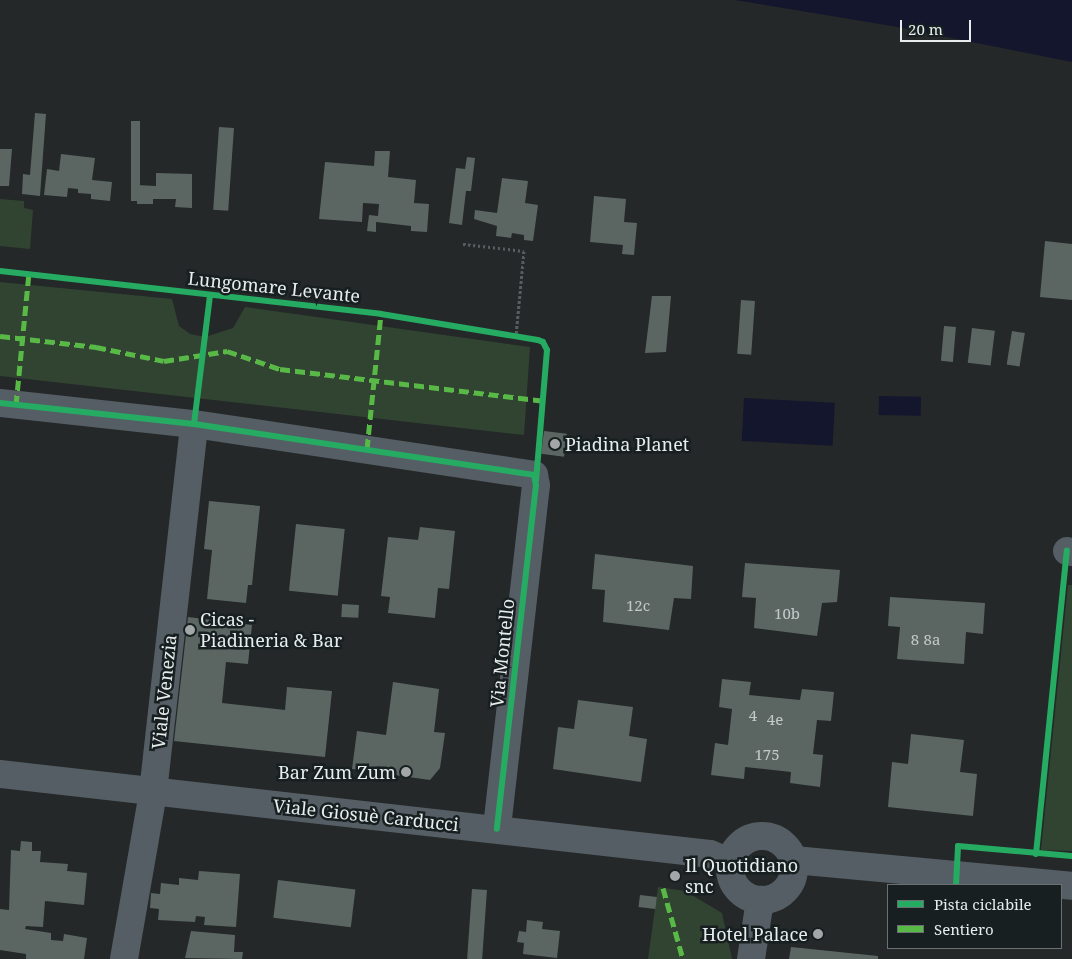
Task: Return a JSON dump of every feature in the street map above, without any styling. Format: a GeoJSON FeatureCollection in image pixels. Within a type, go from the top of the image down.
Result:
{"type":"FeatureCollection","features":[{"type":"Feature","properties":{"kind":"street"},"geometry":{"type":"LineString","coordinates":[[0,403],[194,424]]}},
{"type":"Feature","properties":{"kind":"street","name":"Viale Venezia"},"geometry":{"type":"LineString","coordinates":[[124,959],[153,792],[194,424]]}},
{"type":"Feature","properties":{"kind":"street","name":"Via Montello"},"geometry":{"type":"LineString","coordinates":[[194,424],[534,474],[536,486],[497,829]]}},
{"type":"Feature","properties":{"kind":"street","name":"Viale Giosuè Carducci"},"geometry":{"type":"LineString","coordinates":[[0,774],[710,854],[731,863]]}},
{"type":"Feature","properties":{"kind":"street"},"geometry":{"type":"LineString","coordinates":[[761,835],[782,842],[794,860],[792,880],[787,888],[770,899],[760,900],[747,896],[737,888],[731,876],[731,863],[741,844],[761,835]]}},
{"type":"Feature","properties":{"kind":"street"},"geometry":{"type":"LineString","coordinates":[[794,860],[1051,884]]}},
{"type":"Feature","properties":{"kind":"street"},"geometry":{"type":"LineString","coordinates":[[751,959],[760,900]]}},
{"type":"Feature","properties":{"kind":"path"},"geometry":{"type":"LineString","coordinates":[[464,244],[524,252],[519,336],[506,334]]}},
{"type":"Feature","properties":{"kind":"green space"},"geometry":{"type":"Polygon","coordinates":[[[0,199],[24,201],[24,208],[33,210],[30,249],[0,246],[0,199]]]}},
{"type":"Feature","properties":{"kind":"green space"},"geometry":{"type":"Polygon","coordinates":[[[0,282],[172,299],[179,326],[190,334],[205,337],[233,328],[245,307],[530,347],[524,435],[0,376],[0,282]]]}},
{"type":"Feature","properties":{"kind":"green space"},"geometry":{"type":"Polygon","coordinates":[[[1068,585],[1072,585],[1072,851],[1041,850],[1068,585]]]}},
{"type":"Feature","properties":{"kind":"green space"},"geometry":{"type":"Polygon","coordinates":[[[658,887],[685,891],[722,913],[732,959],[648,959],[658,887]]]}},
{"type":"Feature","properties":{"kind":"water"},"geometry":{"type":"Polygon","coordinates":[[[735,0],[1072,0],[1072,62],[892,26],[735,0]]]}},
{"type":"Feature","properties":{"kind":"water"},"geometry":{"type":"Polygon","coordinates":[[[879,396],[921,397],[921,416],[879,415],[879,396]]]}},
{"type":"Feature","properties":{"kind":"water"},"geometry":{"type":"Polygon","coordinates":[[[744,398],[835,403],[833,446],[742,441],[744,398]]]}},
{"type":"Feature","properties":{"kind":"building"},"geometry":{"type":"Polygon","coordinates":[[[35,113],[46,114],[40,196],[22,194],[23,174],[30,175],[35,113]]]}},
{"type":"Feature","properties":{"kind":"building"},"geometry":{"type":"Polygon","coordinates":[[[131,121],[140,121],[140,201],[131,201],[131,121]]]}},
{"type":"Feature","properties":{"kind":"building"},"geometry":{"type":"Polygon","coordinates":[[[219,127],[234,128],[228,211],[213,210],[219,127]]]}},
{"type":"Feature","properties":{"kind":"building"},"geometry":{"type":"Polygon","coordinates":[[[0,149],[12,149],[9,186],[0,186],[0,149]]]}},
{"type":"Feature","properties":{"kind":"building"},"geometry":{"type":"Polygon","coordinates":[[[375,151],[390,151],[388,177],[416,180],[414,203],[429,204],[427,232],[411,231],[411,226],[376,222],[376,232],[367,231],[369,215],[378,216],[379,204],[363,203],[362,222],[319,219],[325,162],[374,166],[375,151]]]}},
{"type":"Feature","properties":{"kind":"building"},"geometry":{"type":"Polygon","coordinates":[[[61,154],[95,158],[92,180],[112,182],[110,201],[91,199],[91,194],[78,193],[78,189],[68,188],[67,197],[44,195],[47,169],[59,171],[61,154]]]}},
{"type":"Feature","properties":{"kind":"building"},"geometry":{"type":"Polygon","coordinates":[[[467,157],[475,158],[471,191],[466,191],[462,225],[449,223],[456,168],[465,169],[467,157]]]}},
{"type":"Feature","properties":{"kind":"building"},"geometry":{"type":"Polygon","coordinates":[[[156,173],[192,174],[192,208],[175,207],[176,199],[153,199],[153,204],[137,204],[137,185],[156,186],[156,173]]]}},
{"type":"Feature","properties":{"kind":"building"},"geometry":{"type":"Polygon","coordinates":[[[502,178],[528,181],[525,203],[538,205],[533,241],[524,240],[524,235],[512,233],[511,238],[496,236],[497,226],[474,219],[475,210],[497,213],[502,178]]]}},
{"type":"Feature","properties":{"kind":"building"},"geometry":{"type":"Polygon","coordinates":[[[594,196],[626,199],[624,222],[637,223],[634,255],[622,254],[623,245],[590,242],[594,196]]]}},
{"type":"Feature","properties":{"kind":"building"},"geometry":{"type":"Polygon","coordinates":[[[1045,241],[1072,244],[1072,300],[1040,297],[1045,241]]]}},
{"type":"Feature","properties":{"kind":"building"},"geometry":{"type":"Polygon","coordinates":[[[652,296],[671,296],[666,352],[645,353],[652,296]]]}},
{"type":"Feature","properties":{"kind":"building"},"geometry":{"type":"Polygon","coordinates":[[[741,300],[755,301],[751,355],[737,354],[741,300]]]}},
{"type":"Feature","properties":{"kind":"building"},"geometry":{"type":"Polygon","coordinates":[[[944,326],[956,327],[953,362],[941,361],[944,326]]]}},
{"type":"Feature","properties":{"kind":"building"},"geometry":{"type":"Polygon","coordinates":[[[972,328],[995,331],[991,366],[968,363],[972,328]]]}},
{"type":"Feature","properties":{"kind":"building"},"geometry":{"type":"Polygon","coordinates":[[[1012,331],[1025,333],[1020,367],[1007,365],[1012,331]]]}},
{"type":"Feature","properties":{"kind":"building","name":"Piadina Planet"},"geometry":{"type":"Polygon","coordinates":[[[544,431],[567,434],[564,457],[541,454],[544,431]]]}},
{"type":"Feature","properties":{"kind":"building"},"geometry":{"type":"Polygon","coordinates":[[[209,501],[260,506],[252,585],[248,585],[246,603],[207,599],[212,550],[204,549],[209,501]]]}},
{"type":"Feature","properties":{"kind":"building"},"geometry":{"type":"Polygon","coordinates":[[[296,524],[345,529],[338,596],[289,591],[296,524]]]}},
{"type":"Feature","properties":{"kind":"building"},"geometry":{"type":"Polygon","coordinates":[[[420,527],[455,531],[449,589],[438,588],[435,618],[388,613],[390,597],[381,596],[388,537],[418,540],[420,527]]]}},
{"type":"Feature","properties":{"kind":"building"},"geometry":{"type":"Polygon","coordinates":[[[595,554],[693,566],[691,599],[674,598],[669,630],[603,622],[605,590],[592,589],[595,554]]]}},
{"type":"Feature","properties":{"kind":"building"},"geometry":{"type":"Polygon","coordinates":[[[745,563],[840,570],[837,602],[822,603],[817,636],[754,628],[756,598],[742,597],[745,563]]]}},
{"type":"Feature","properties":{"kind":"building"},"geometry":{"type":"Polygon","coordinates":[[[890,597],[985,603],[983,634],[966,632],[964,664],[897,659],[900,627],[888,626],[890,597]]]}},
{"type":"Feature","properties":{"kind":"building"},"geometry":{"type":"Polygon","coordinates":[[[342,604],[359,605],[358,618],[341,617],[342,604]]]}},
{"type":"Feature","properties":{"kind":"building"},"geometry":{"type":"Polygon","coordinates":[[[188,617],[252,625],[248,664],[226,662],[222,703],[285,710],[287,687],[332,691],[325,757],[174,741],[188,617]]]}},
{"type":"Feature","properties":{"kind":"building"},"geometry":{"type":"Polygon","coordinates":[[[722,679],[751,682],[749,695],[800,700],[802,689],[834,692],[831,721],[817,720],[813,754],[823,755],[820,787],[790,783],[791,772],[745,767],[744,779],[711,775],[715,743],[728,745],[732,709],[719,707],[722,679]]]}},
{"type":"Feature","properties":{"kind":"building"},"geometry":{"type":"Polygon","coordinates":[[[393,682],[439,689],[434,732],[445,733],[440,768],[430,780],[352,769],[357,731],[386,735],[393,682]]]}},
{"type":"Feature","properties":{"kind":"building"},"geometry":{"type":"Polygon","coordinates":[[[578,700],[633,707],[629,736],[647,739],[641,782],[553,769],[558,727],[574,729],[578,700]]]}},
{"type":"Feature","properties":{"kind":"building"},"geometry":{"type":"Polygon","coordinates":[[[911,734],[964,740],[960,772],[977,774],[973,816],[888,807],[892,762],[908,764],[911,734]]]}},
{"type":"Feature","properties":{"kind":"building"},"geometry":{"type":"Polygon","coordinates":[[[21,841],[32,842],[32,851],[41,851],[40,862],[68,864],[67,871],[87,873],[84,905],[45,901],[43,927],[26,926],[25,929],[51,933],[51,940],[63,941],[64,934],[87,938],[84,959],[26,959],[26,954],[0,950],[0,909],[9,910],[11,850],[20,851],[21,841]]]}},
{"type":"Feature","properties":{"kind":"building"},"geometry":{"type":"Polygon","coordinates":[[[199,871],[240,874],[236,927],[204,925],[205,917],[196,916],[195,922],[158,920],[159,909],[150,908],[151,893],[160,894],[161,883],[179,885],[179,878],[198,880],[199,871]]]}},
{"type":"Feature","properties":{"kind":"building"},"geometry":{"type":"Polygon","coordinates":[[[278,880],[355,890],[351,927],[273,918],[278,880]]]}},
{"type":"Feature","properties":{"kind":"building"},"geometry":{"type":"Polygon","coordinates":[[[472,889],[487,890],[482,959],[467,959],[472,889]]]}},
{"type":"Feature","properties":{"kind":"building"},"geometry":{"type":"Polygon","coordinates":[[[640,895],[657,897],[655,909],[639,907],[640,895]]]}},
{"type":"Feature","properties":{"kind":"building"},"geometry":{"type":"Polygon","coordinates":[[[527,920],[543,922],[542,929],[560,931],[557,958],[523,954],[524,943],[517,942],[519,931],[526,932],[527,920]]]}},
{"type":"Feature","properties":{"kind":"building"},"geometry":{"type":"Polygon","coordinates":[[[191,931],[235,935],[234,952],[243,952],[242,959],[185,958],[191,931]]]}},
{"type":"Feature","properties":{"kind":"building"},"geometry":{"type":"Polygon","coordinates":[[[791,947],[878,956],[878,959],[789,959],[791,947]]]}},
{"type":"Feature","properties":{"kind":"marked path"},"geometry":{"type":"LineString","coordinates":[[16,405],[29,272]]}},
{"type":"Feature","properties":{"kind":"marked path"},"geometry":{"type":"LineString","coordinates":[[367,449],[381,314]]}},
{"type":"Feature","properties":{"kind":"marked path"},"geometry":{"type":"LineString","coordinates":[[0,336],[96,347],[164,361],[227,351],[280,369],[543,401]]}},
{"type":"Feature","properties":{"kind":"marked path"},"geometry":{"type":"LineString","coordinates":[[663,888],[683,959]]}},
{"type":"Feature","properties":{"kind":"cycle path","name":"Lungomare Levante"},"geometry":{"type":"LineString","coordinates":[[0,271],[381,314],[538,340],[543,342],[547,350],[536,480]]}},
{"type":"Feature","properties":{"kind":"cycle path","name":"Lungomare Levante"},"geometry":{"type":"LineString","coordinates":[[194,424],[210,296]]}},
{"type":"Feature","properties":{"kind":"cycle path"},"geometry":{"type":"LineString","coordinates":[[0,403],[194,424],[534,475],[536,485],[497,829]]}},
{"type":"Feature","properties":{"kind":"cycle path"},"geometry":{"type":"LineString","coordinates":[[1036,854],[1067,551]]}},
{"type":"Feature","properties":{"kind":"cycle path"},"geometry":{"type":"LineString","coordinates":[[956,884],[958,846],[1072,856]]}},
{"type":"Feature","properties":{"kind":"place","name":"Piadina Planet"},"geometry":{"type":"Point","coordinates":[555,444]}},
{"type":"Feature","properties":{"kind":"place","name":"Cicas - Piadineria & Bar"},"geometry":{"type":"Point","coordinates":[190,630]}},
{"type":"Feature","properties":{"kind":"place","name":"Bar Zum Zum"},"geometry":{"type":"Point","coordinates":[406,772]}},
{"type":"Feature","properties":{"kind":"place","name":"Il Quotidiano snc"},"geometry":{"type":"Point","coordinates":[675,876]}},
{"type":"Feature","properties":{"kind":"place","name":"Hotel Palace"},"geometry":{"type":"Point","coordinates":[818,934]}}]}
